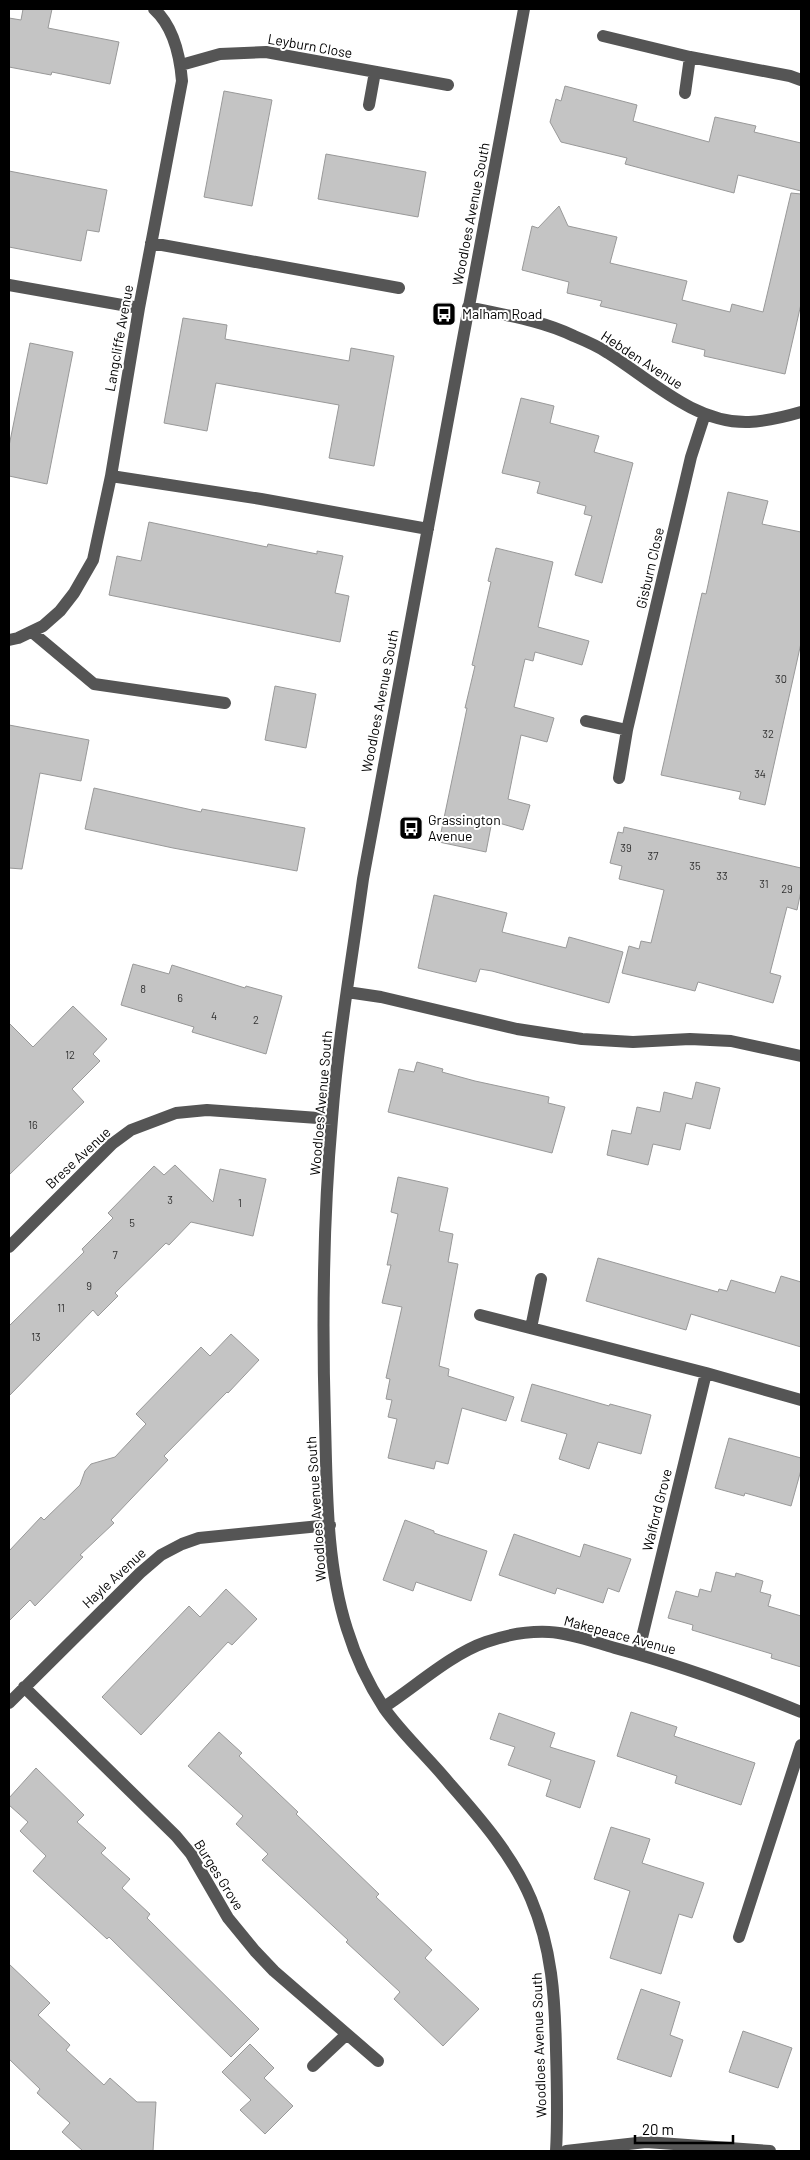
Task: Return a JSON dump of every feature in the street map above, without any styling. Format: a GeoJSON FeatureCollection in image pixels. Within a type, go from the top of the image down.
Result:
{"type":"FeatureCollection","features":[{"type":"Feature","properties":{"kind":"street","name":"Langcliffe Avenue"},"geometry":{"type":"LineString","coordinates":[[9,640],[43,626],[60,611],[74,593],[92,560],[111,476],[138,308],[182,81],[172,34],[163,16],[154,9]]}},
{"type":"Feature","properties":{"kind":"street","name":"Woodloes Avenue South"},"geometry":{"type":"LineString","coordinates":[[524,9],[369,844],[347,992],[332,1119],[324,1303],[324,1382],[330,1525],[335,1578],[347,1629],[362,1667],[384,1707],[496,1839],[531,1898],[550,1958],[555,1998],[556,2151]]}},
{"type":"Feature","properties":{"kind":"street"},"geometry":{"type":"LineString","coordinates":[[603,36],[690,57],[790,76],[801,80]]}},
{"type":"Feature","properties":{"kind":"street","name":"Leyburn Close"},"geometry":{"type":"LineString","coordinates":[[180,65],[220,54],[266,52],[448,85]]}},
{"type":"Feature","properties":{"kind":"street"},"geometry":{"type":"LineString","coordinates":[[685,93],[690,57]]}},
{"type":"Feature","properties":{"kind":"street"},"geometry":{"type":"LineString","coordinates":[[369,105],[375,72]]}},
{"type":"Feature","properties":{"kind":"street"},"geometry":{"type":"LineString","coordinates":[[151,243],[399,288]]}},
{"type":"Feature","properties":{"kind":"street"},"geometry":{"type":"LineString","coordinates":[[9,285],[138,308]]}},
{"type":"Feature","properties":{"kind":"street","name":"Hebden Avenue"},"geometry":{"type":"LineString","coordinates":[[468,307],[538,323],[573,335],[606,352],[685,405],[705,414],[748,422],[780,419],[801,412]]}},
{"type":"Feature","properties":{"kind":"street","name":"Gisburn Close"},"geometry":{"type":"LineString","coordinates":[[619,778],[627,730],[691,457],[705,414]]}},
{"type":"Feature","properties":{"kind":"street"},"geometry":{"type":"LineString","coordinates":[[111,476],[261,498],[428,529]]}},
{"type":"Feature","properties":{"kind":"street"},"geometry":{"type":"LineString","coordinates":[[32,632],[94,684],[225,703]]}},
{"type":"Feature","properties":{"kind":"street"},"geometry":{"type":"LineString","coordinates":[[586,721],[627,730]]}},
{"type":"Feature","properties":{"kind":"street"},"geometry":{"type":"LineString","coordinates":[[347,992],[517,1028],[582,1039],[633,1042],[690,1039],[731,1040],[801,1056]]}},
{"type":"Feature","properties":{"kind":"street","name":"Brese Avenue"},"geometry":{"type":"LineString","coordinates":[[9,1247],[112,1144],[131,1130],[152,1121],[176,1113],[207,1110],[332,1119]]}},
{"type":"Feature","properties":{"kind":"street"},"geometry":{"type":"LineString","coordinates":[[531,1328],[541,1279]]}},
{"type":"Feature","properties":{"kind":"street"},"geometry":{"type":"LineString","coordinates":[[480,1316],[706,1373],[801,1400]]}},
{"type":"Feature","properties":{"kind":"street","name":"Walford Grove"},"geometry":{"type":"LineString","coordinates":[[638,1654],[706,1373]]}},
{"type":"Feature","properties":{"kind":"street","name":"Hayle Avenue"},"geometry":{"type":"LineString","coordinates":[[9,1703],[133,1579],[161,1555],[199,1538],[330,1525]]}},
{"type":"Feature","properties":{"kind":"street","name":"Makepeace Avenue"},"geometry":{"type":"LineString","coordinates":[[384,1707],[460,1656],[484,1643],[512,1635],[551,1632],[569,1635],[638,1654],[733,1684],[801,1712]]}},
{"type":"Feature","properties":{"kind":"street","name":"Burges Grove"},"geometry":{"type":"LineString","coordinates":[[24,1687],[176,1836],[191,1854],[228,1918],[255,1951],[274,1971],[378,2061]]}},
{"type":"Feature","properties":{"kind":"street"},"geometry":{"type":"LineString","coordinates":[[739,1937],[801,1745]]}},
{"type":"Feature","properties":{"kind":"street"},"geometry":{"type":"LineString","coordinates":[[313,2066],[347,2034]]}},
{"type":"Feature","properties":{"kind":"street"},"geometry":{"type":"LineString","coordinates":[[566,2151],[646,2142],[770,2151]]}},
{"type":"Feature","properties":{"kind":"building"},"geometry":{"type":"Polygon","coordinates":[[[23,9],[52,9],[48,28],[119,42],[110,84],[52,72],[51,75],[9,67],[9,18],[21,20],[23,9]]]}},
{"type":"Feature","properties":{"kind":"building"},"geometry":{"type":"Polygon","coordinates":[[[565,86],[637,105],[633,121],[709,142],[715,117],[756,126],[754,132],[801,143],[801,191],[738,175],[734,193],[625,164],[627,158],[561,142],[550,122],[556,99],[561,101],[565,86]]]}},
{"type":"Feature","properties":{"kind":"building"},"geometry":{"type":"Polygon","coordinates":[[[224,91],[272,100],[252,206],[204,197],[224,91]]]}},
{"type":"Feature","properties":{"kind":"building"},"geometry":{"type":"Polygon","coordinates":[[[326,154],[426,172],[418,217],[318,199],[326,154]]]}},
{"type":"Feature","properties":{"kind":"building"},"geometry":{"type":"Polygon","coordinates":[[[9,171],[107,190],[99,232],[87,230],[81,261],[9,247],[9,171]]]}},
{"type":"Feature","properties":{"kind":"building"},"geometry":{"type":"Polygon","coordinates":[[[791,193],[801,194],[801,304],[785,374],[704,356],[705,350],[672,342],[677,324],[600,306],[602,301],[567,293],[569,282],[522,270],[532,226],[538,228],[559,206],[568,226],[617,237],[610,263],[687,281],[682,300],[730,312],[732,304],[763,312],[791,193]]]}},
{"type":"Feature","properties":{"kind":"building"},"geometry":{"type":"Polygon","coordinates":[[[183,318],[227,325],[225,339],[349,361],[351,348],[394,356],[374,466],[329,458],[339,405],[216,383],[207,431],[164,423],[183,318]]]}},
{"type":"Feature","properties":{"kind":"building"},"geometry":{"type":"Polygon","coordinates":[[[30,343],[73,352],[47,484],[9,476],[9,446],[30,343]]]}},
{"type":"Feature","properties":{"kind":"building"},"geometry":{"type":"Polygon","coordinates":[[[521,398],[554,406],[550,423],[599,436],[594,452],[633,463],[602,583],[575,575],[592,516],[584,514],[586,506],[537,493],[540,482],[502,473],[521,398]]]}},
{"type":"Feature","properties":{"kind":"building"},"geometry":{"type":"Polygon","coordinates":[[[728,492],[768,501],[762,524],[801,532],[801,643],[765,805],[739,799],[741,792],[661,775],[702,593],[706,594],[728,492]]]}},
{"type":"Feature","properties":{"kind":"building"},"geometry":{"type":"Polygon","coordinates":[[[149,522],[267,547],[268,544],[317,554],[317,551],[343,556],[335,593],[349,596],[340,642],[109,595],[117,556],[141,561],[149,522]]]}},
{"type":"Feature","properties":{"kind":"building"},"geometry":{"type":"Polygon","coordinates":[[[496,548],[553,562],[538,627],[589,641],[582,665],[535,652],[533,661],[525,659],[514,707],[554,718],[547,742],[521,735],[508,799],[530,805],[523,830],[492,821],[486,852],[439,842],[467,708],[465,708],[475,666],[472,665],[491,582],[488,581],[496,548]]]}},
{"type":"Feature","properties":{"kind":"building"},"geometry":{"type":"Polygon","coordinates":[[[275,686],[316,694],[306,748],[265,740],[275,686]]]}},
{"type":"Feature","properties":{"kind":"building"},"geometry":{"type":"Polygon","coordinates":[[[9,725],[89,740],[81,781],[40,773],[22,869],[9,868],[9,725]]]}},
{"type":"Feature","properties":{"kind":"building"},"geometry":{"type":"Polygon","coordinates":[[[94,788],[201,812],[202,809],[305,828],[297,871],[173,848],[85,829],[94,788]]]}},
{"type":"Feature","properties":{"kind":"building"},"geometry":{"type":"Polygon","coordinates":[[[624,827],[801,868],[801,891],[797,910],[787,907],[770,973],[781,976],[773,1003],[698,982],[695,991],[622,973],[629,946],[639,949],[641,941],[651,943],[664,890],[619,879],[622,866],[610,863],[618,832],[623,833],[624,827]]]}},
{"type":"Feature","properties":{"kind":"building"},"geometry":{"type":"Polygon","coordinates":[[[434,895],[507,913],[502,932],[566,948],[569,937],[623,952],[609,1003],[492,971],[480,969],[476,982],[418,968],[434,895]]]}},
{"type":"Feature","properties":{"kind":"building"},"geometry":{"type":"Polygon","coordinates":[[[133,964],[169,974],[172,965],[245,988],[246,986],[282,996],[266,1054],[192,1032],[194,1027],[121,1005],[133,964]]]}},
{"type":"Feature","properties":{"kind":"building"},"geometry":{"type":"Polygon","coordinates":[[[73,1006],[107,1039],[93,1054],[100,1061],[72,1089],[84,1102],[9,1175],[9,1023],[33,1047],[73,1006]]]}},
{"type":"Feature","properties":{"kind":"building"},"geometry":{"type":"Polygon","coordinates":[[[417,1062],[443,1069],[442,1072],[475,1081],[549,1097],[548,1103],[565,1107],[552,1153],[388,1112],[399,1069],[414,1072],[417,1062]]]}},
{"type":"Feature","properties":{"kind":"building"},"geometry":{"type":"Polygon","coordinates":[[[696,1082],[720,1088],[710,1129],[686,1123],[680,1150],[653,1144],[648,1165],[607,1155],[612,1130],[631,1134],[637,1107],[660,1112],[664,1092],[692,1099],[696,1082]]]}},
{"type":"Feature","properties":{"kind":"building"},"geometry":{"type":"Polygon","coordinates":[[[175,1165],[213,1202],[220,1169],[266,1179],[253,1236],[191,1222],[169,1245],[166,1243],[115,1293],[118,1296],[98,1316],[93,1310],[9,1396],[9,1326],[84,1252],[82,1249],[113,1218],[108,1213],[154,1166],[164,1175],[175,1165]]]}},
{"type":"Feature","properties":{"kind":"building"},"geometry":{"type":"Polygon","coordinates":[[[398,1177],[448,1188],[439,1231],[453,1234],[448,1262],[458,1264],[439,1366],[449,1369],[448,1376],[514,1397],[506,1421],[462,1408],[448,1464],[436,1461],[434,1469],[388,1458],[397,1419],[388,1417],[392,1400],[386,1399],[390,1379],[386,1378],[402,1307],[382,1303],[391,1265],[387,1265],[398,1214],[391,1212],[398,1177]]]}},
{"type":"Feature","properties":{"kind":"building"},"geometry":{"type":"Polygon","coordinates":[[[598,1258],[718,1292],[719,1289],[727,1291],[731,1280],[775,1293],[781,1276],[801,1282],[801,1347],[691,1314],[686,1330],[586,1301],[598,1258]]]}},
{"type":"Feature","properties":{"kind":"building"},"geometry":{"type":"Polygon","coordinates":[[[231,1334],[259,1360],[164,1456],[168,1460],[111,1520],[114,1523],[80,1555],[83,1557],[35,1606],[30,1600],[9,1621],[9,1551],[41,1517],[44,1520],[80,1485],[85,1471],[91,1464],[115,1457],[146,1424],[136,1414],[201,1347],[210,1356],[231,1334]]]}},
{"type":"Feature","properties":{"kind":"building"},"geometry":{"type":"Polygon","coordinates":[[[532,1384],[609,1406],[610,1404],[651,1415],[641,1454],[598,1442],[589,1469],[559,1459],[567,1434],[521,1421],[532,1384]]]}},
{"type":"Feature","properties":{"kind":"building"},"geometry":{"type":"Polygon","coordinates":[[[729,1438],[801,1458],[801,1470],[791,1506],[745,1493],[744,1496],[715,1488],[729,1438]]]}},
{"type":"Feature","properties":{"kind":"building"},"geometry":{"type":"Polygon","coordinates":[[[405,1520],[434,1531],[434,1533],[487,1551],[471,1601],[416,1582],[413,1591],[383,1580],[405,1520]]]}},
{"type":"Feature","properties":{"kind":"building"},"geometry":{"type":"Polygon","coordinates":[[[514,1534],[580,1557],[584,1544],[631,1559],[619,1592],[608,1588],[603,1603],[557,1588],[555,1594],[499,1575],[514,1534]]]}},
{"type":"Feature","properties":{"kind":"building"},"geometry":{"type":"Polygon","coordinates":[[[716,1572],[735,1577],[736,1573],[763,1581],[760,1592],[771,1595],[768,1606],[801,1616],[801,1667],[771,1658],[772,1654],[692,1630],[693,1625],[668,1618],[676,1591],[698,1597],[700,1589],[711,1592],[716,1572]]]}},
{"type":"Feature","properties":{"kind":"building"},"geometry":{"type":"Polygon","coordinates":[[[226,1589],[257,1619],[232,1645],[228,1642],[141,1735],[102,1697],[189,1606],[200,1617],[226,1589]]]}},
{"type":"Feature","properties":{"kind":"building"},"geometry":{"type":"Polygon","coordinates":[[[631,1712],[677,1727],[674,1736],[755,1763],[741,1805],[675,1783],[677,1776],[617,1756],[631,1712]]]}},
{"type":"Feature","properties":{"kind":"building"},"geometry":{"type":"Polygon","coordinates":[[[499,1713],[555,1733],[550,1747],[595,1761],[580,1808],[546,1796],[551,1780],[508,1765],[515,1747],[490,1739],[499,1713]]]}},
{"type":"Feature","properties":{"kind":"building"},"geometry":{"type":"Polygon","coordinates":[[[219,1732],[242,1753],[239,1756],[298,1812],[296,1814],[379,1894],[376,1897],[432,1950],[425,1958],[479,2009],[443,2046],[394,1999],[400,1992],[346,1942],[348,1940],[262,1860],[268,1854],[236,1824],[243,1816],[188,1766],[219,1732]]]}},
{"type":"Feature","properties":{"kind":"building"},"geometry":{"type":"Polygon","coordinates":[[[36,1768],[84,1815],[77,1822],[106,1848],[101,1853],[130,1879],[122,1888],[150,1914],[147,1918],[259,2029],[231,2057],[109,1937],[107,1939],[33,1871],[46,1856],[20,1831],[28,1822],[9,1805],[9,1798],[36,1768]]]}},
{"type":"Feature","properties":{"kind":"building"},"geometry":{"type":"Polygon","coordinates":[[[611,1827],[650,1839],[642,1863],[704,1883],[692,1918],[679,1914],[661,1974],[610,1958],[630,1891],[594,1879],[611,1827]]]}},
{"type":"Feature","properties":{"kind":"building"},"geometry":{"type":"Polygon","coordinates":[[[9,1964],[50,2003],[38,2015],[70,2045],[66,2050],[104,2085],[110,2078],[137,2102],[156,2102],[153,2151],[83,2151],[62,2132],[70,2123],[37,2093],[40,2089],[9,2059],[9,1964]]]}},
{"type":"Feature","properties":{"kind":"building"},"geometry":{"type":"Polygon","coordinates":[[[641,1989],[680,2002],[670,2035],[683,2040],[671,2077],[617,2059],[641,1989]]]}},
{"type":"Feature","properties":{"kind":"building"},"geometry":{"type":"Polygon","coordinates":[[[743,2031],[792,2048],[778,2088],[729,2072],[743,2031]]]}},
{"type":"Feature","properties":{"kind":"building"},"geometry":{"type":"Polygon","coordinates":[[[250,2044],[274,2068],[264,2078],[293,2106],[265,2134],[240,2110],[251,2100],[222,2072],[250,2044]]]}},
{"type":"Feature","properties":{"kind":"place","name":"Malham Road"},"geometry":{"type":"Point","coordinates":[444,314]}},
{"type":"Feature","properties":{"kind":"place","name":"Grassington Avenue"},"geometry":{"type":"Point","coordinates":[411,828]}}]}
